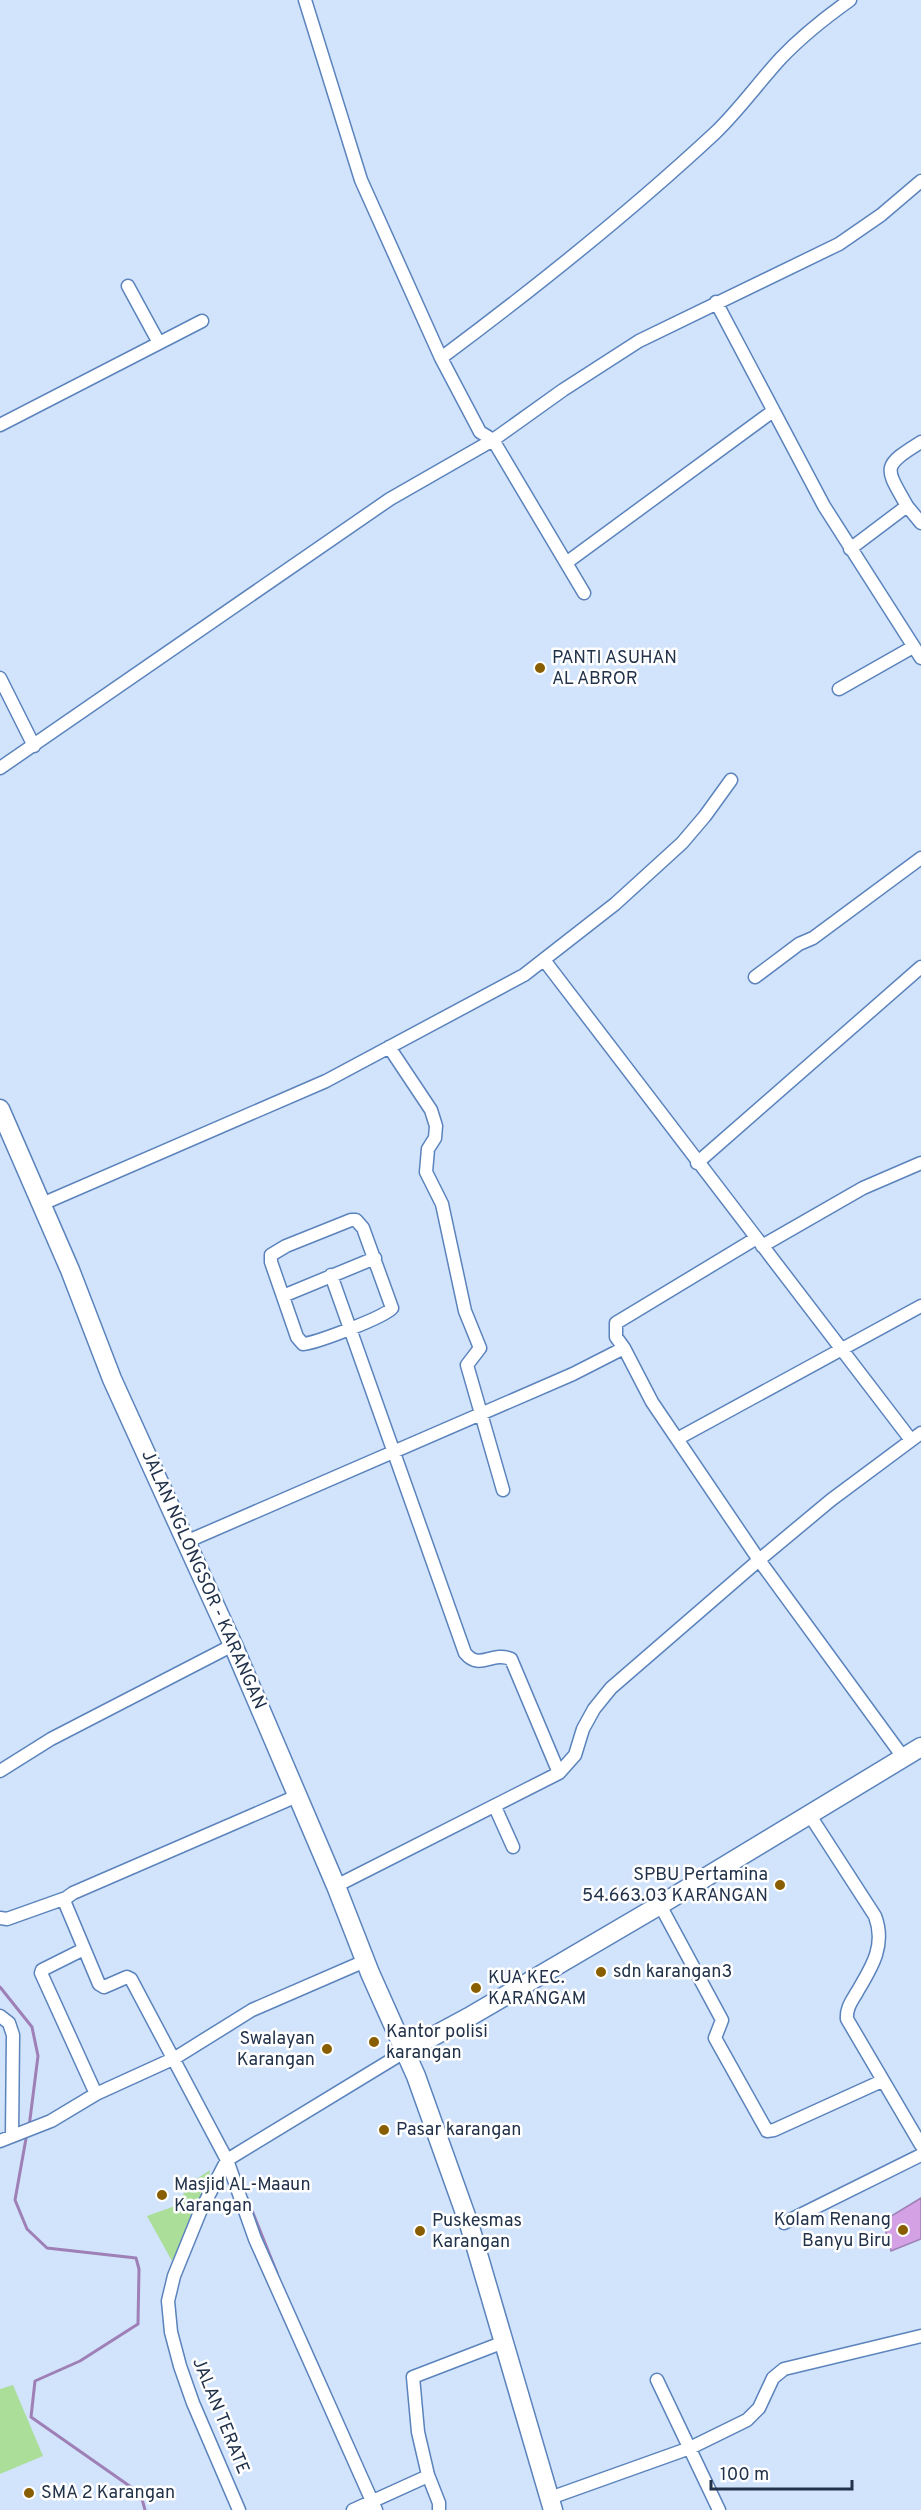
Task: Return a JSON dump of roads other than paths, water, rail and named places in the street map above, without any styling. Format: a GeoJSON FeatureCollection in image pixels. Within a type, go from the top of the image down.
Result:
{"type":"FeatureCollection","features":[{"type":"Feature","properties":{"kind":"highway","name":"JALAN NGLONGSOR - KARANGAN"},"geometry":{"type":"LineString","coordinates":[[0,1109],[42,1204],[112,1379],[188,1541],[336,1886],[365,1961],[416,2076],[470,2227],[551,2504]]}},
{"type":"Feature","properties":{"kind":"highway"},"geometry":{"type":"LineString","coordinates":[[406,2051],[469,2017],[660,1905],[921,1747]]}},
{"type":"Feature","properties":{"kind":"street"},"geometry":{"type":"LineString","coordinates":[[305,0],[361,180],[441,358],[480,432],[493,440],[584,593]]}},
{"type":"Feature","properties":{"kind":"street"},"geometry":{"type":"LineString","coordinates":[[441,358],[502,313],[671,171],[731,117],[801,39],[850,0]]}},
{"type":"Feature","properties":{"kind":"street"},"geometry":{"type":"LineString","coordinates":[[0,768],[381,505],[493,440],[563,390],[639,341],[839,244],[881,215],[921,181]]}},
{"type":"Feature","properties":{"kind":"street"},"geometry":{"type":"LineString","coordinates":[[128,286],[159,344]]}},
{"type":"Feature","properties":{"kind":"street"},"geometry":{"type":"LineString","coordinates":[[716,302],[824,506],[921,658]]}},
{"type":"Feature","properties":{"kind":"street"},"geometry":{"type":"LineString","coordinates":[[0,425],[202,321]]}},
{"type":"Feature","properties":{"kind":"street"},"geometry":{"type":"LineString","coordinates":[[566,564],[773,411]]}},
{"type":"Feature","properties":{"kind":"street"},"geometry":{"type":"LineString","coordinates":[[921,442],[897,458],[891,464],[889,471],[907,506],[921,524]]}},
{"type":"Feature","properties":{"kind":"street"},"geometry":{"type":"LineString","coordinates":[[850,549],[907,506]]}},
{"type":"Feature","properties":{"kind":"street"},"geometry":{"type":"LineString","coordinates":[[839,689],[913,647]]}},
{"type":"Feature","properties":{"kind":"street"},"geometry":{"type":"LineString","coordinates":[[0,678],[34,746]]}},
{"type":"Feature","properties":{"kind":"street"},"geometry":{"type":"LineString","coordinates":[[42,1204],[326,1081],[524,975],[615,904],[682,843],[731,780]]}},
{"type":"Feature","properties":{"kind":"street"},"geometry":{"type":"LineString","coordinates":[[755,976],[799,944],[813,938],[921,858]]}},
{"type":"Feature","properties":{"kind":"street"},"geometry":{"type":"LineString","coordinates":[[336,1886],[559,1773],[575,1755],[589,1719],[611,1688],[831,1500],[916,1437],[843,1351],[758,1243],[544,960]]}},
{"type":"Feature","properties":{"kind":"street"},"geometry":{"type":"LineString","coordinates":[[697,1164],[921,967]]}},
{"type":"Feature","properties":{"kind":"street"},"geometry":{"type":"LineString","coordinates":[[389,1047],[431,1110],[436,1126],[435,1138],[428,1149],[426,1172],[442,1204],[465,1311],[480,1348],[468,1365],[503,1490]]}},
{"type":"Feature","properties":{"kind":"street"},"geometry":{"type":"LineString","coordinates":[[903,1757],[759,1560],[677,1440],[652,1402],[616,1337],[616,1323],[758,1243],[863,1188],[921,1163]]}},
{"type":"Feature","properties":{"kind":"street"},"geometry":{"type":"LineString","coordinates":[[356,1220],[360,1223],[375,1258],[392,1308],[386,1314],[303,1344],[297,1337],[271,1262],[271,1255],[286,1246],[345,1221],[356,1220]]}},
{"type":"Feature","properties":{"kind":"street"},"geometry":{"type":"LineString","coordinates":[[283,1296],[375,1258]]}},
{"type":"Feature","properties":{"kind":"street"},"geometry":{"type":"LineString","coordinates":[[331,1275],[465,1653],[471,1660],[477,1662],[503,1656],[511,1659],[559,1773]]}},
{"type":"Feature","properties":{"kind":"street"},"geometry":{"type":"LineString","coordinates":[[677,1440],[843,1351],[921,1306]]}},
{"type":"Feature","properties":{"kind":"street"},"geometry":{"type":"LineString","coordinates":[[188,1541],[573,1374],[624,1348]]}},
{"type":"Feature","properties":{"kind":"street"},"geometry":{"type":"LineString","coordinates":[[0,1771],[51,1739],[233,1645]]}},
{"type":"Feature","properties":{"kind":"street"},"geometry":{"type":"LineString","coordinates":[[0,1918],[7,1919],[66,1898],[297,1796]]}},
{"type":"Feature","properties":{"kind":"street"},"geometry":{"type":"LineString","coordinates":[[495,1807],[513,1846]]}},
{"type":"Feature","properties":{"kind":"street"},"geometry":{"type":"LineString","coordinates":[[809,1814],[875,1916],[880,1928],[880,1940],[872,1968],[847,2013],[850,2026],[921,2145]]}},
{"type":"Feature","properties":{"kind":"street"},"geometry":{"type":"LineString","coordinates":[[66,1898],[66,1907],[101,1986],[104,1988],[127,1977],[131,1979],[175,2058],[227,2160],[255,2239],[375,2502]]}},
{"type":"Feature","properties":{"kind":"street"},"geometry":{"type":"LineString","coordinates":[[660,1905],[722,2020],[715,2038],[767,2131],[774,2130],[882,2080]]}},
{"type":"Feature","properties":{"kind":"street"},"geometry":{"type":"LineString","coordinates":[[84,1949],[42,1970],[41,1973],[96,2094]]}},
{"type":"Feature","properties":{"kind":"street"},"geometry":{"type":"LineString","coordinates":[[0,2141],[48,2122],[96,2094],[175,2058],[252,2010],[365,1961]]}},
{"type":"Feature","properties":{"kind":"street"},"geometry":{"type":"LineString","coordinates":[[0,2016],[9,2023],[13,2035],[14,2134]]}},
{"type":"Feature","properties":{"kind":"street"},"geometry":{"type":"LineString","coordinates":[[227,2160],[406,2051]]}},
{"type":"Feature","properties":{"kind":"street"},"geometry":{"type":"LineString","coordinates":[[784,2223],[921,2155]]}},
{"type":"Feature","properties":{"kind":"street","name":"JALAN TERATE"},"geometry":{"type":"LineString","coordinates":[[227,2160],[201,2212],[174,2276],[168,2301],[171,2332],[192,2403],[239,2510]]}},
{"type":"Feature","properties":{"kind":"street"},"geometry":{"type":"LineString","coordinates":[[551,2504],[690,2448],[747,2420],[764,2401],[773,2379],[784,2369],[921,2336]]}},
{"type":"Feature","properties":{"kind":"street"},"geometry":{"type":"LineString","coordinates":[[439,2510],[440,2503],[428,2476],[418,2432],[412,2377],[504,2342]]}},
{"type":"Feature","properties":{"kind":"street"},"geometry":{"type":"LineString","coordinates":[[657,2380],[718,2510]]}},
{"type":"Feature","properties":{"kind":"street"},"geometry":{"type":"LineString","coordinates":[[353,2510],[428,2476]]}},
{"type":"Feature","properties":{"kind":"waterway"},"geometry":{"type":"LineString","coordinates":[[0,1987],[32,2027],[38,2056],[29,2127]]}},
{"type":"Feature","properties":{"kind":"waterway"},"geometry":{"type":"LineString","coordinates":[[27,2133],[15,2200],[27,2229],[47,2248],[136,2258],[139,2269],[138,2324],[80,2361],[35,2381],[31,2417],[131,2487],[142,2499],[145,2510]]}},
{"type":"Feature","properties":{"kind":"waterway"},"geometry":{"type":"LineString","coordinates":[[247,2198],[277,2273]]}},
{"type":"Feature","properties":{"kind":"waterway"},"geometry":{"type":"LineString","coordinates":[[306,2339],[329,2391]]}},
{"type":"Feature","properties":{"kind":"place","name":"PANTI ASUHAN AL ABROR"},"geometry":{"type":"Point","coordinates":[540,668]}},
{"type":"Feature","properties":{"kind":"place","name":"SPBU Pertamina 54.663.03 KARANGAN"},"geometry":{"type":"Point","coordinates":[780,1885]}},
{"type":"Feature","properties":{"kind":"place","name":"sdn karangan3"},"geometry":{"type":"Point","coordinates":[601,1972]}},
{"type":"Feature","properties":{"kind":"place","name":"KUA KEC. KARANGAM"},"geometry":{"type":"Point","coordinates":[476,1988]}},
{"type":"Feature","properties":{"kind":"place","name":"Kantor polisi karangan"},"geometry":{"type":"Point","coordinates":[374,2042]}},
{"type":"Feature","properties":{"kind":"place","name":"Swalayan Karangan"},"geometry":{"type":"Point","coordinates":[327,2049]}},
{"type":"Feature","properties":{"kind":"place","name":"Pasar karangan"},"geometry":{"type":"Point","coordinates":[384,2130]}},
{"type":"Feature","properties":{"kind":"place","name":"Masjid AL-Maaun Karangan"},"geometry":{"type":"Point","coordinates":[162,2195]}},
{"type":"Feature","properties":{"kind":"place","name":"Kolam Renang Banyu Biru"},"geometry":{"type":"Point","coordinates":[903,2230]}},
{"type":"Feature","properties":{"kind":"place","name":"Puskesmas Karangan"},"geometry":{"type":"Point","coordinates":[420,2231]}},
{"type":"Feature","properties":{"kind":"place","name":"SMA 2 Karangan"},"geometry":{"type":"Point","coordinates":[29,2493]}}]}
